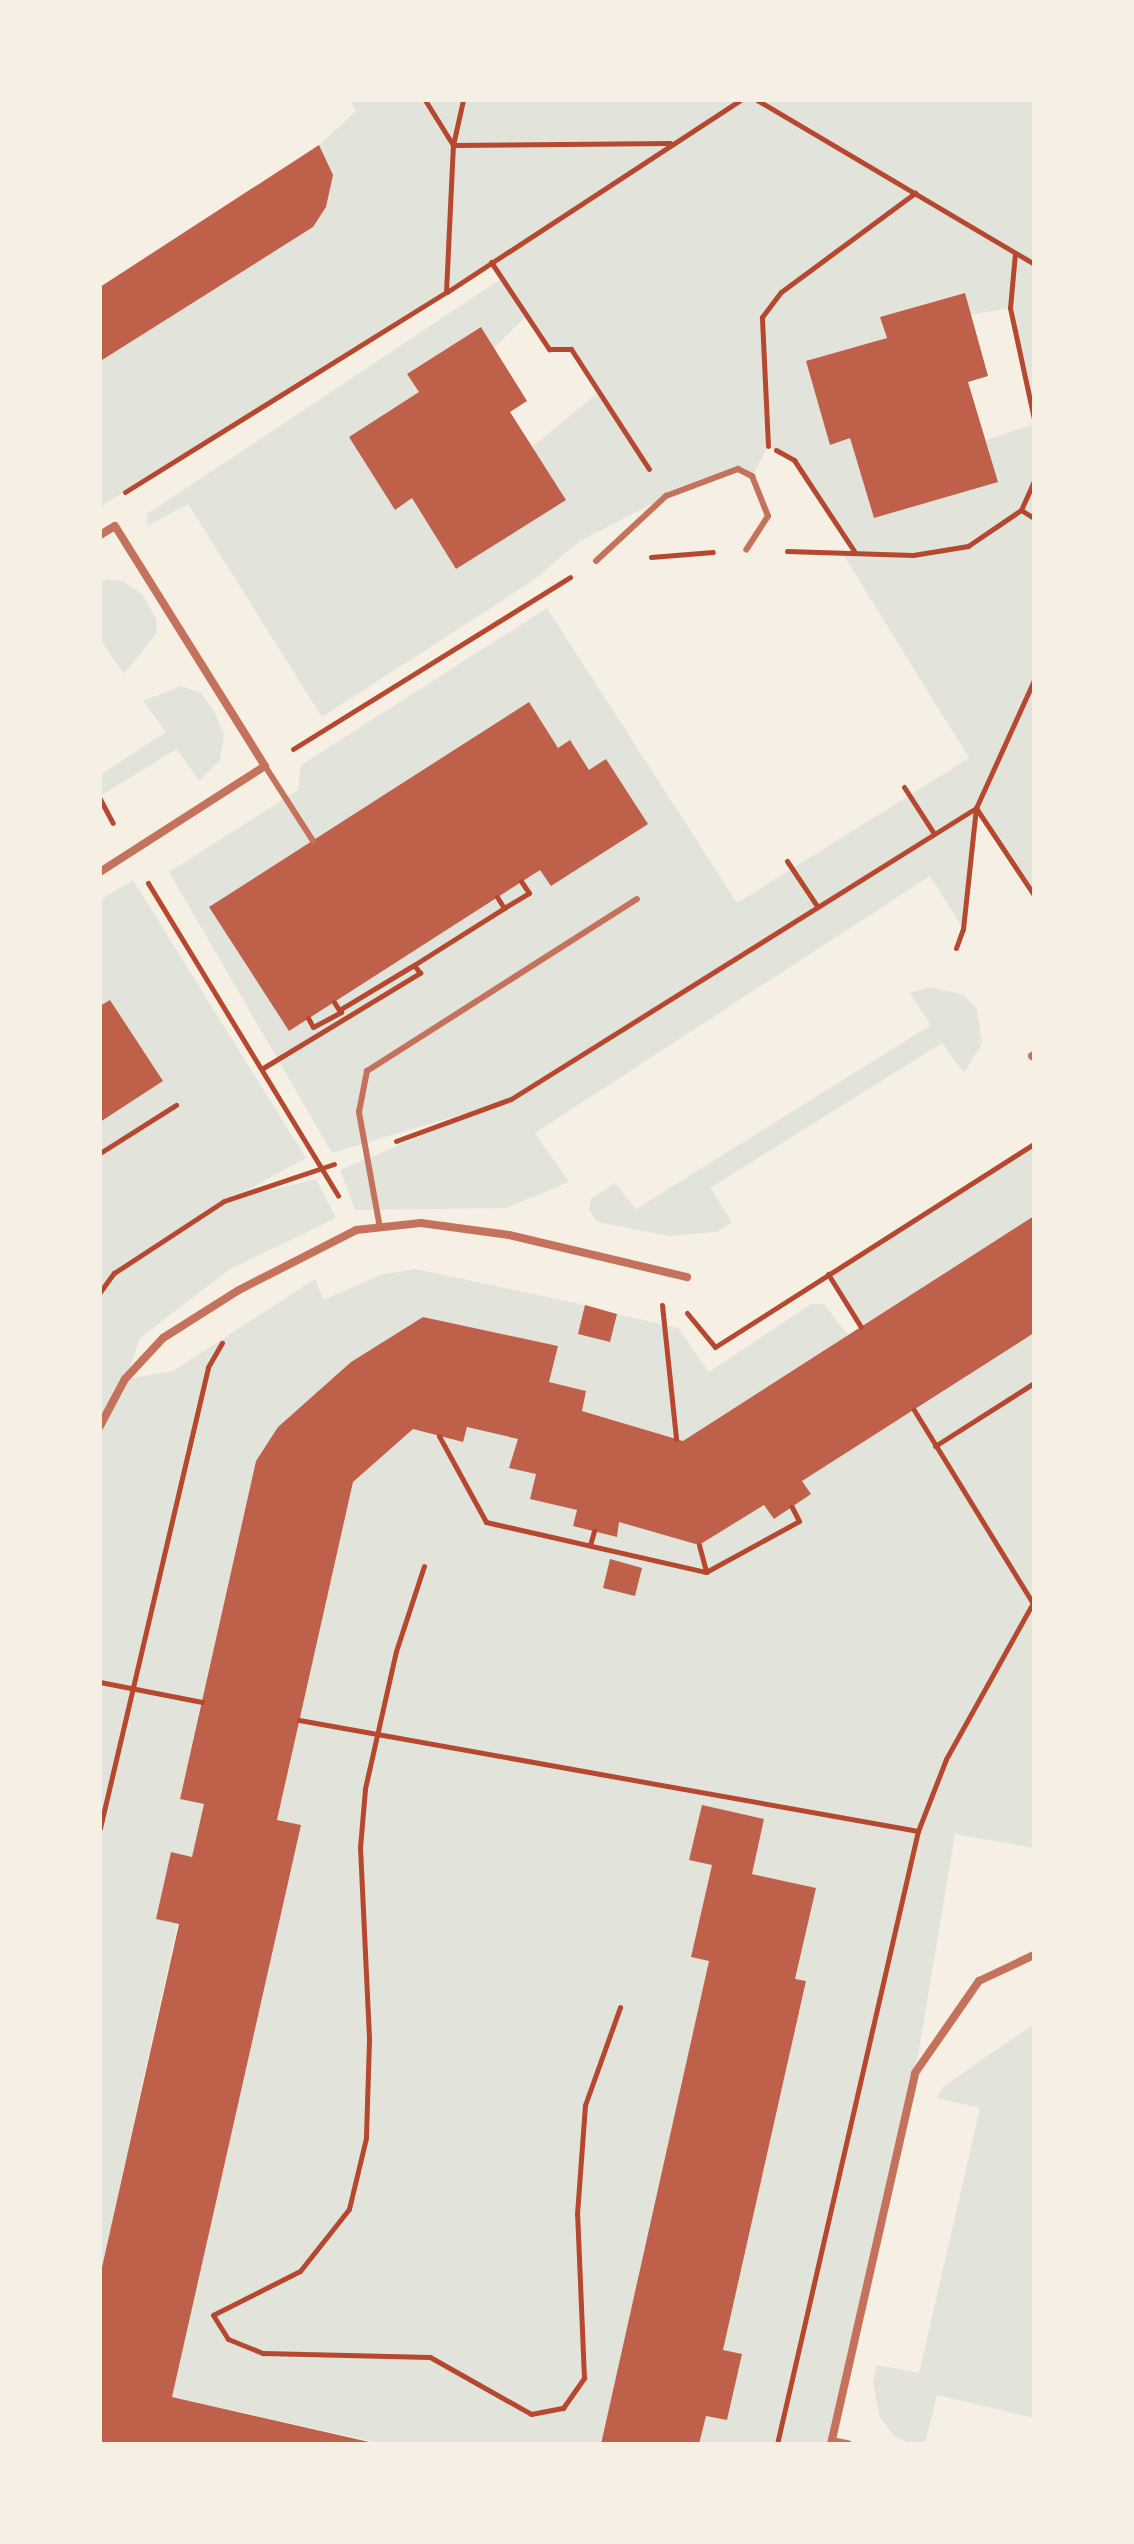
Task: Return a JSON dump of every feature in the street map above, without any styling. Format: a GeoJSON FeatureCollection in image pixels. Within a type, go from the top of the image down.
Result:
{"type":"FeatureCollection","features":[{"type":"Feature","properties":{"kind":"street"},"geometry":{"type":"LineString","coordinates":[[100,535],[115,526],[265,766],[100,872]]}},
{"type":"Feature","properties":{"kind":"street"},"geometry":{"type":"LineString","coordinates":[[100,1426],[125,1379],[163,1338],[206,1311],[356,1230],[421,1223],[509,1235],[687,1277]]}},
{"type":"Feature","properties":{"kind":"street"},"geometry":{"type":"LineString","coordinates":[[848,2444],[832,2442],[915,2073],[979,1981],[1034,1955]]}},
{"type":"Feature","properties":{"kind":"lane"},"geometry":{"type":"LineString","coordinates":[[596,561],[666,496],[738,469],[752,476],[768,516],[746,550]]}},
{"type":"Feature","properties":{"kind":"lane"},"geometry":{"type":"LineString","coordinates":[[265,766],[313,841]]}},
{"type":"Feature","properties":{"kind":"lane"},"geometry":{"type":"LineString","coordinates":[[380,1228],[359,1112],[367,1071],[637,899]]}},
{"type":"Feature","properties":{"kind":"path"},"geometry":{"type":"LineString","coordinates":[[425,100],[453,145]]}},
{"type":"Feature","properties":{"kind":"path"},"geometry":{"type":"LineString","coordinates":[[446,292],[453,145],[463,100]]}},
{"type":"Feature","properties":{"kind":"path"},"geometry":{"type":"LineString","coordinates":[[113,499],[446,292],[740,100]]}},
{"type":"Feature","properties":{"kind":"path"},"geometry":{"type":"LineString","coordinates":[[757,100],[1034,264]]}},
{"type":"Feature","properties":{"kind":"path"},"geometry":{"type":"LineString","coordinates":[[453,145],[671,143]]}},
{"type":"Feature","properties":{"kind":"path"},"geometry":{"type":"LineString","coordinates":[[752,476],[768,446],[762,317],[781,292],[915,193]]}},
{"type":"Feature","properties":{"kind":"path"},"geometry":{"type":"LineString","coordinates":[[1015,253],[1010,308],[1034,419]]}},
{"type":"Feature","properties":{"kind":"path"},"geometry":{"type":"LineString","coordinates":[[491,262],[549,349],[571,349],[666,496]]}},
{"type":"Feature","properties":{"kind":"path"},"geometry":{"type":"LineString","coordinates":[[768,446],[794,460],[854,552]]}},
{"type":"Feature","properties":{"kind":"path"},"geometry":{"type":"LineString","coordinates":[[265,766],[596,561],[746,550],[913,555],[968,546],[1021,510],[1034,481]]}},
{"type":"Feature","properties":{"kind":"path"},"geometry":{"type":"LineString","coordinates":[[1021,510],[1034,518]]}},
{"type":"Feature","properties":{"kind":"path"},"geometry":{"type":"LineString","coordinates":[[956,948],[963,929],[976,808],[1034,680]]}},
{"type":"Feature","properties":{"kind":"path"},"geometry":{"type":"LineString","coordinates":[[904,787],[933,832]]}},
{"type":"Feature","properties":{"kind":"path"},"geometry":{"type":"LineString","coordinates":[[100,1292],[114,1273],[224,1201],[511,1099],[933,832],[976,808]]}},
{"type":"Feature","properties":{"kind":"path"},"geometry":{"type":"LineString","coordinates":[[976,808],[1034,895]]}},
{"type":"Feature","properties":{"kind":"path"},"geometry":{"type":"LineString","coordinates":[[130,854],[310,1145]]}},
{"type":"Feature","properties":{"kind":"path"},"geometry":{"type":"LineString","coordinates":[[787,861],[817,906]]}},
{"type":"Feature","properties":{"kind":"path"},"geometry":{"type":"LineString","coordinates":[[308,1018],[313,1027],[529,893],[521,881]]}},
{"type":"Feature","properties":{"kind":"path"},"geometry":{"type":"LineString","coordinates":[[497,897],[504,908]]}},
{"type":"Feature","properties":{"kind":"path"},"geometry":{"type":"LineString","coordinates":[[263,1068],[420,973],[414,965]]}},
{"type":"Feature","properties":{"kind":"path"},"geometry":{"type":"LineString","coordinates":[[334,1002],[345,1018]]}},
{"type":"Feature","properties":{"kind":"path"},"geometry":{"type":"LineString","coordinates":[[100,1153],[176,1105]]}},
{"type":"Feature","properties":{"kind":"path"},"geometry":{"type":"LineString","coordinates":[[687,1277],[685,1310],[715,1347],[1034,1144]]}},
{"type":"Feature","properties":{"kind":"path"},"geometry":{"type":"LineString","coordinates":[[828,1274],[861,1327]]}},
{"type":"Feature","properties":{"kind":"path"},"geometry":{"type":"LineString","coordinates":[[662,1304],[676,1439]]}},
{"type":"Feature","properties":{"kind":"path"},"geometry":{"type":"LineString","coordinates":[[100,1828],[208,1367],[224,1341],[206,1311]]}},
{"type":"Feature","properties":{"kind":"path"},"geometry":{"type":"LineString","coordinates":[[935,1446],[1034,1383]]}},
{"type":"Feature","properties":{"kind":"path"},"geometry":{"type":"LineString","coordinates":[[777,2444],[918,1831],[946,1759],[1033,1603],[914,1410]]}},
{"type":"Feature","properties":{"kind":"path"},"geometry":{"type":"LineString","coordinates":[[439,1436],[486,1522],[706,1572],[799,1521],[792,1507]]}},
{"type":"Feature","properties":{"kind":"path"},"geometry":{"type":"LineString","coordinates":[[590,1545],[594,1531]]}},
{"type":"Feature","properties":{"kind":"path"},"geometry":{"type":"LineString","coordinates":[[699,1545],[706,1572]]}},
{"type":"Feature","properties":{"kind":"path"},"geometry":{"type":"LineString","coordinates":[[424,1566],[396,1651],[365,1789],[360,1847],[369,2040],[366,2138],[349,2209],[300,2271],[213,2315],[228,2339],[263,2353],[430,2357],[531,2414],[563,2408],[584,2378],[577,2214],[585,2105],[620,2007]]}},
{"type":"Feature","properties":{"kind":"path"},"geometry":{"type":"LineString","coordinates":[[100,1682],[202,1702]]}},
{"type":"Feature","properties":{"kind":"path"},"geometry":{"type":"LineString","coordinates":[[299,1720],[918,1831]]}},
{"type":"Feature","properties":{"kind":"shaded area"},"geometry":{"type":"Polygon","coordinates":[[[350,100],[1034,100],[1034,419],[1009,308],[970,315],[964,293],[880,317],[887,338],[850,438],[874,518],[997,482],[986,440],[1034,424],[1034,895],[977,809],[963,929],[930,876],[535,1133],[569,1182],[506,1208],[355,1210],[340,1170],[500,1103],[332,1153],[169,872],[298,790],[301,765],[547,608],[737,903],[969,758],[841,551],[853,552],[794,460],[768,447],[752,476],[738,469],[701,479],[580,541],[534,580],[322,717],[188,504],[147,526],[147,514],[501,279],[491,262],[100,507],[100,357],[313,227],[326,207],[333,176],[319,145],[356,111],[350,100]],[[526,316],[494,348],[349,437],[395,509],[412,498],[457,568],[565,499],[532,447],[600,391],[571,350],[549,349],[526,316]]]}},
{"type":"Feature","properties":{"kind":"shaded area"},"geometry":{"type":"Polygon","coordinates":[[[108,579],[123,581],[143,595],[156,619],[157,633],[124,674],[100,639],[100,582],[108,579]]]}},
{"type":"Feature","properties":{"kind":"shaded area"},"geometry":{"type":"Polygon","coordinates":[[[181,686],[201,693],[216,715],[224,735],[220,760],[199,781],[177,749],[100,796],[100,775],[166,732],[143,701],[181,686]]]}},
{"type":"Feature","properties":{"kind":"shaded area"},"geometry":{"type":"Polygon","coordinates":[[[133,880],[306,1158],[229,1200],[316,1179],[336,1218],[230,1269],[140,1338],[126,1379],[173,1371],[315,1279],[324,1300],[380,1275],[415,1269],[585,1305],[609,1342],[617,1314],[678,1328],[709,1372],[811,1304],[824,1304],[848,1335],[683,1441],[582,1411],[586,1391],[549,1382],[557,1346],[424,1317],[351,1362],[278,1427],[256,1461],[180,1798],[204,1804],[100,2276],[100,1122],[163,1081],[110,1000],[100,1006],[100,900],[133,880]]]}},
{"type":"Feature","properties":{"kind":"shaded area"},"geometry":{"type":"Polygon","coordinates":[[[930,987],[964,995],[977,1009],[982,1044],[964,1073],[942,1043],[710,1188],[732,1222],[717,1232],[669,1236],[597,1222],[589,1210],[591,1199],[615,1183],[636,1209],[931,1025],[910,993],[930,987]]]}},
{"type":"Feature","properties":{"kind":"shaded area"},"geometry":{"type":"Polygon","coordinates":[[[1034,1144],[1034,1216],[861,1327],[828,1274],[1034,1144]]]}},
{"type":"Feature","properties":{"kind":"shaded area"},"geometry":{"type":"Polygon","coordinates":[[[1034,1333],[1034,1848],[955,1834],[912,2091],[831,2444],[699,2444],[706,2416],[727,2420],[741,2354],[723,2350],[806,1982],[795,1979],[815,1888],[712,1865],[691,1957],[709,1961],[601,2444],[384,2444],[172,2397],[300,1826],[277,1820],[353,1482],[413,1429],[462,1442],[467,1427],[518,1439],[509,1468],[536,1474],[531,1499],[577,1510],[573,1525],[617,1537],[619,1522],[699,1545],[764,1505],[774,1518],[792,1507],[811,1494],[802,1481],[1034,1333]]]}},
{"type":"Feature","properties":{"kind":"shaded area"},"geometry":{"type":"Polygon","coordinates":[[[1034,2024],[1034,2418],[937,2395],[925,2444],[911,2444],[893,2435],[879,2415],[873,2382],[877,2365],[919,2373],[980,2108],[937,2098],[944,2086],[1034,2024]]]}},
{"type":"Feature","properties":{"kind":"building"},"geometry":{"type":"Polygon","coordinates":[[[319,145],[333,175],[326,207],[313,227],[102,360],[100,287],[319,145]]]}},
{"type":"Feature","properties":{"kind":"building"},"geometry":{"type":"Polygon","coordinates":[[[965,293],[988,376],[968,382],[998,482],[874,518],[850,438],[830,445],[806,361],[887,338],[880,317],[965,293]]]}},
{"type":"Feature","properties":{"kind":"building"},"geometry":{"type":"Polygon","coordinates":[[[481,327],[527,401],[510,412],[566,500],[456,569],[412,498],[395,510],[349,437],[419,392],[407,374],[481,327]]]}},
{"type":"Feature","properties":{"kind":"building"},"geometry":{"type":"Polygon","coordinates":[[[529,702],[558,748],[570,740],[589,770],[606,759],[648,824],[551,886],[540,870],[289,1031],[209,907],[529,702]]]}},
{"type":"Feature","properties":{"kind":"building"},"geometry":{"type":"Polygon","coordinates":[[[110,1000],[163,1081],[100,1122],[100,1006],[110,1000]]]}},
{"type":"Feature","properties":{"kind":"building"},"geometry":{"type":"Polygon","coordinates":[[[1034,1216],[1034,1333],[802,1481],[811,1494],[774,1519],[764,1505],[699,1545],[619,1522],[617,1537],[573,1526],[577,1510],[530,1499],[536,1474],[509,1468],[518,1439],[467,1427],[463,1442],[413,1429],[353,1482],[277,1820],[301,1825],[172,2397],[378,2444],[100,2444],[100,2276],[179,1924],[156,1919],[171,1852],[192,1857],[204,1804],[180,1799],[256,1461],[278,1427],[351,1362],[423,1317],[558,1346],[549,1382],[586,1391],[582,1411],[683,1441],[1034,1216]]]}},
{"type":"Feature","properties":{"kind":"building"},"geometry":{"type":"Polygon","coordinates":[[[585,1305],[617,1314],[610,1342],[578,1334],[585,1305]]]}},
{"type":"Feature","properties":{"kind":"building"},"geometry":{"type":"Polygon","coordinates":[[[610,1559],[642,1568],[635,1596],[603,1588],[610,1559]]]}},
{"type":"Feature","properties":{"kind":"building"},"geometry":{"type":"Polygon","coordinates":[[[702,1805],[764,1819],[752,1874],[816,1888],[795,1979],[806,1981],[723,2350],[742,2354],[727,2420],[706,2416],[699,2444],[601,2444],[709,1961],[691,1957],[712,1865],[689,1860],[702,1805]]]}}]}
